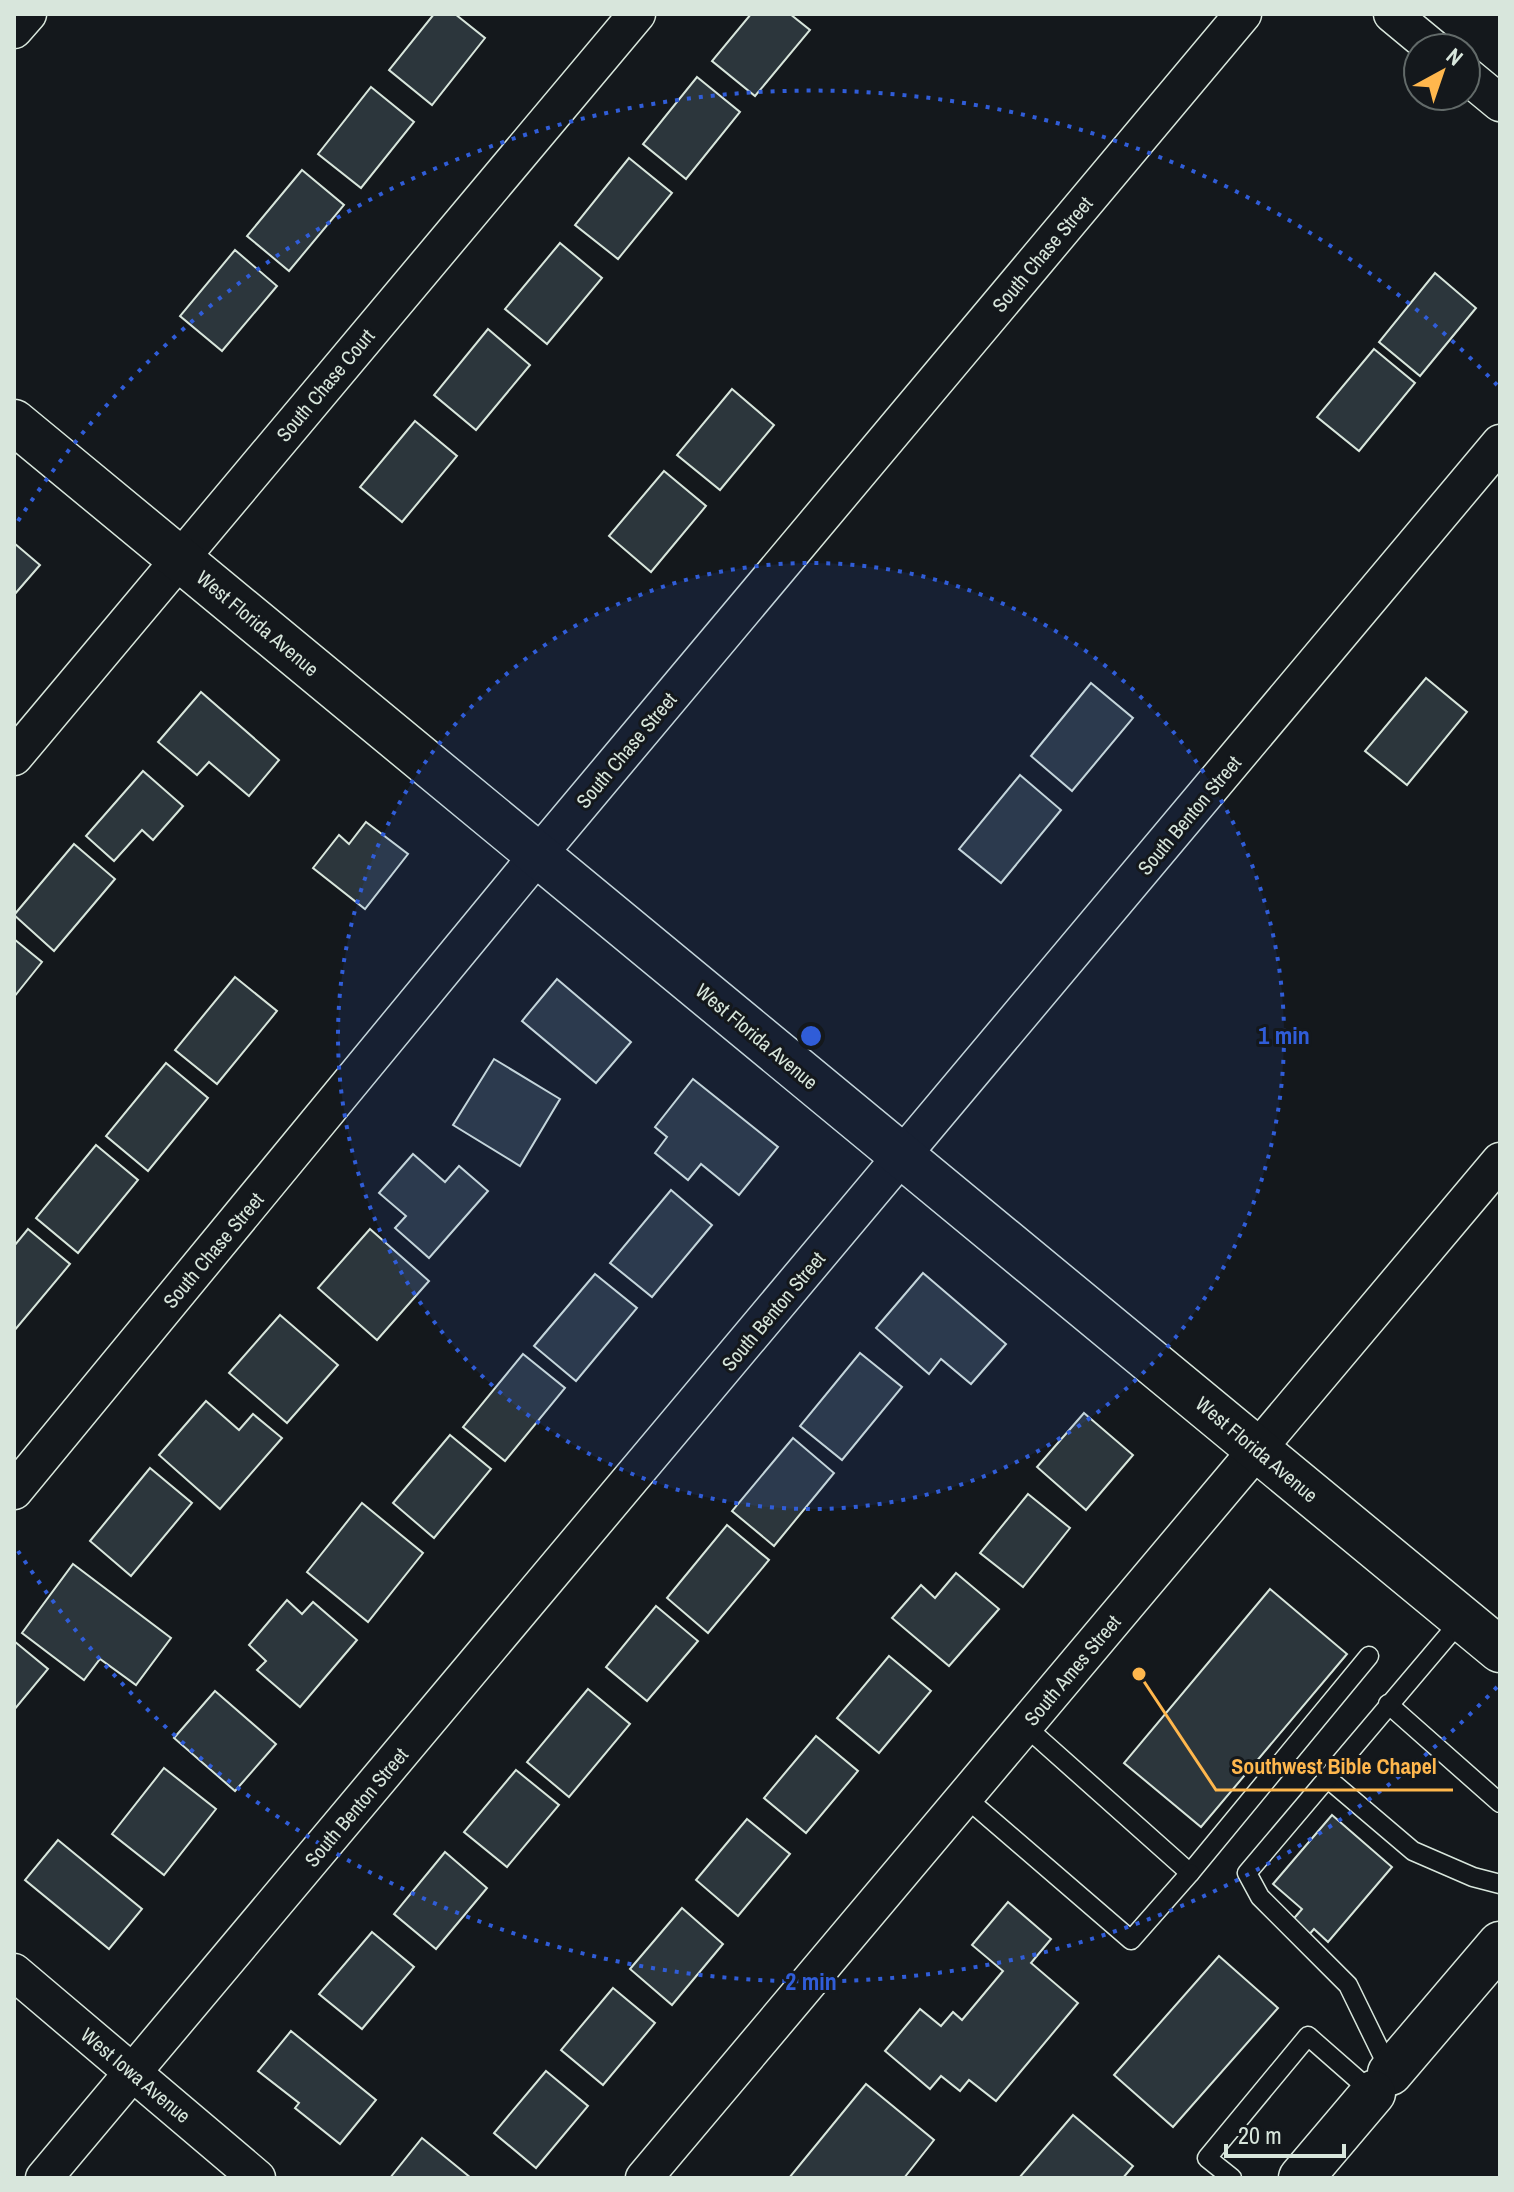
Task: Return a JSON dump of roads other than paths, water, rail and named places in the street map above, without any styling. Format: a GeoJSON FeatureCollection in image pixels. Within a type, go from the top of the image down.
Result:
{"type":"FeatureCollection","features":[{"type":"Feature","properties":{"kind":"street"},"geometry":{"type":"LineString","coordinates":[[14,30],[28,14]]}},
{"type":"Feature","properties":{"kind":"street","name":"South Chase Court"},"geometry":{"type":"LineString","coordinates":[[14,757],[637,14]]}},
{"type":"Feature","properties":{"kind":"street","name":"South Chase Street"},"geometry":{"type":"LineString","coordinates":[[14,1491],[538,855],[1243,14]]}},
{"type":"Feature","properties":{"kind":"street"},"geometry":{"type":"LineString","coordinates":[[1392,14],[1414,32]]}},
{"type":"Feature","properties":{"kind":"street"},"geometry":{"type":"LineString","coordinates":[[1482,88],[1500,103]]}},
{"type":"Feature","properties":{"kind":"street","name":"West Florida Avenue"},"geometry":{"type":"LineString","coordinates":[[14,422],[1500,1650]]}},
{"type":"Feature","properties":{"kind":"street","name":"South Benton Street"},"geometry":{"type":"LineString","coordinates":[[44,2178],[1500,443]]}},
{"type":"Feature","properties":{"kind":"street","name":"South Ames Street"},"geometry":{"type":"LineString","coordinates":[[644,2178],[1500,1161]]}},
{"type":"Feature","properties":{"kind":"street"},"geometry":{"type":"LineString","coordinates":[[1301,2178],[1500,1944]]}},
{"type":"Feature","properties":{"kind":"street","name":"West Iowa Avenue"},"geometry":{"type":"LineString","coordinates":[[14,1972],[257,2178]]}},
{"type":"Feature","properties":{"kind":"lane"},"geometry":{"type":"LineString","coordinates":[[1382,2083],[1348,1985],[1260,1897],[1247,1873],[1462,1619]]}},
{"type":"Feature","properties":{"kind":"lane"},"geometry":{"type":"LineString","coordinates":[[965,1797],[1131,1940],[1369,1656]]}},
{"type":"Feature","properties":{"kind":"lane"},"geometry":{"type":"LineString","coordinates":[[1388,1704],[1500,1803]]}},
{"type":"Feature","properties":{"kind":"lane"},"geometry":{"type":"LineString","coordinates":[[1025,1726],[1190,1873]]}},
{"type":"Feature","properties":{"kind":"lane"},"geometry":{"type":"LineString","coordinates":[[1327,1778],[1413,1851],[1473,1877],[1500,1884]]}},
{"type":"Feature","properties":{"kind":"lane"},"geometry":{"type":"LineString","coordinates":[[1232,2178],[1207,2158],[1308,2036],[1382,2083]]}},
{"type":"Feature","properties":{"kind":"place","name":"Southwest Bible Chapel"},"geometry":{"type":"Point","coordinates":[1139,1674]}}]}
